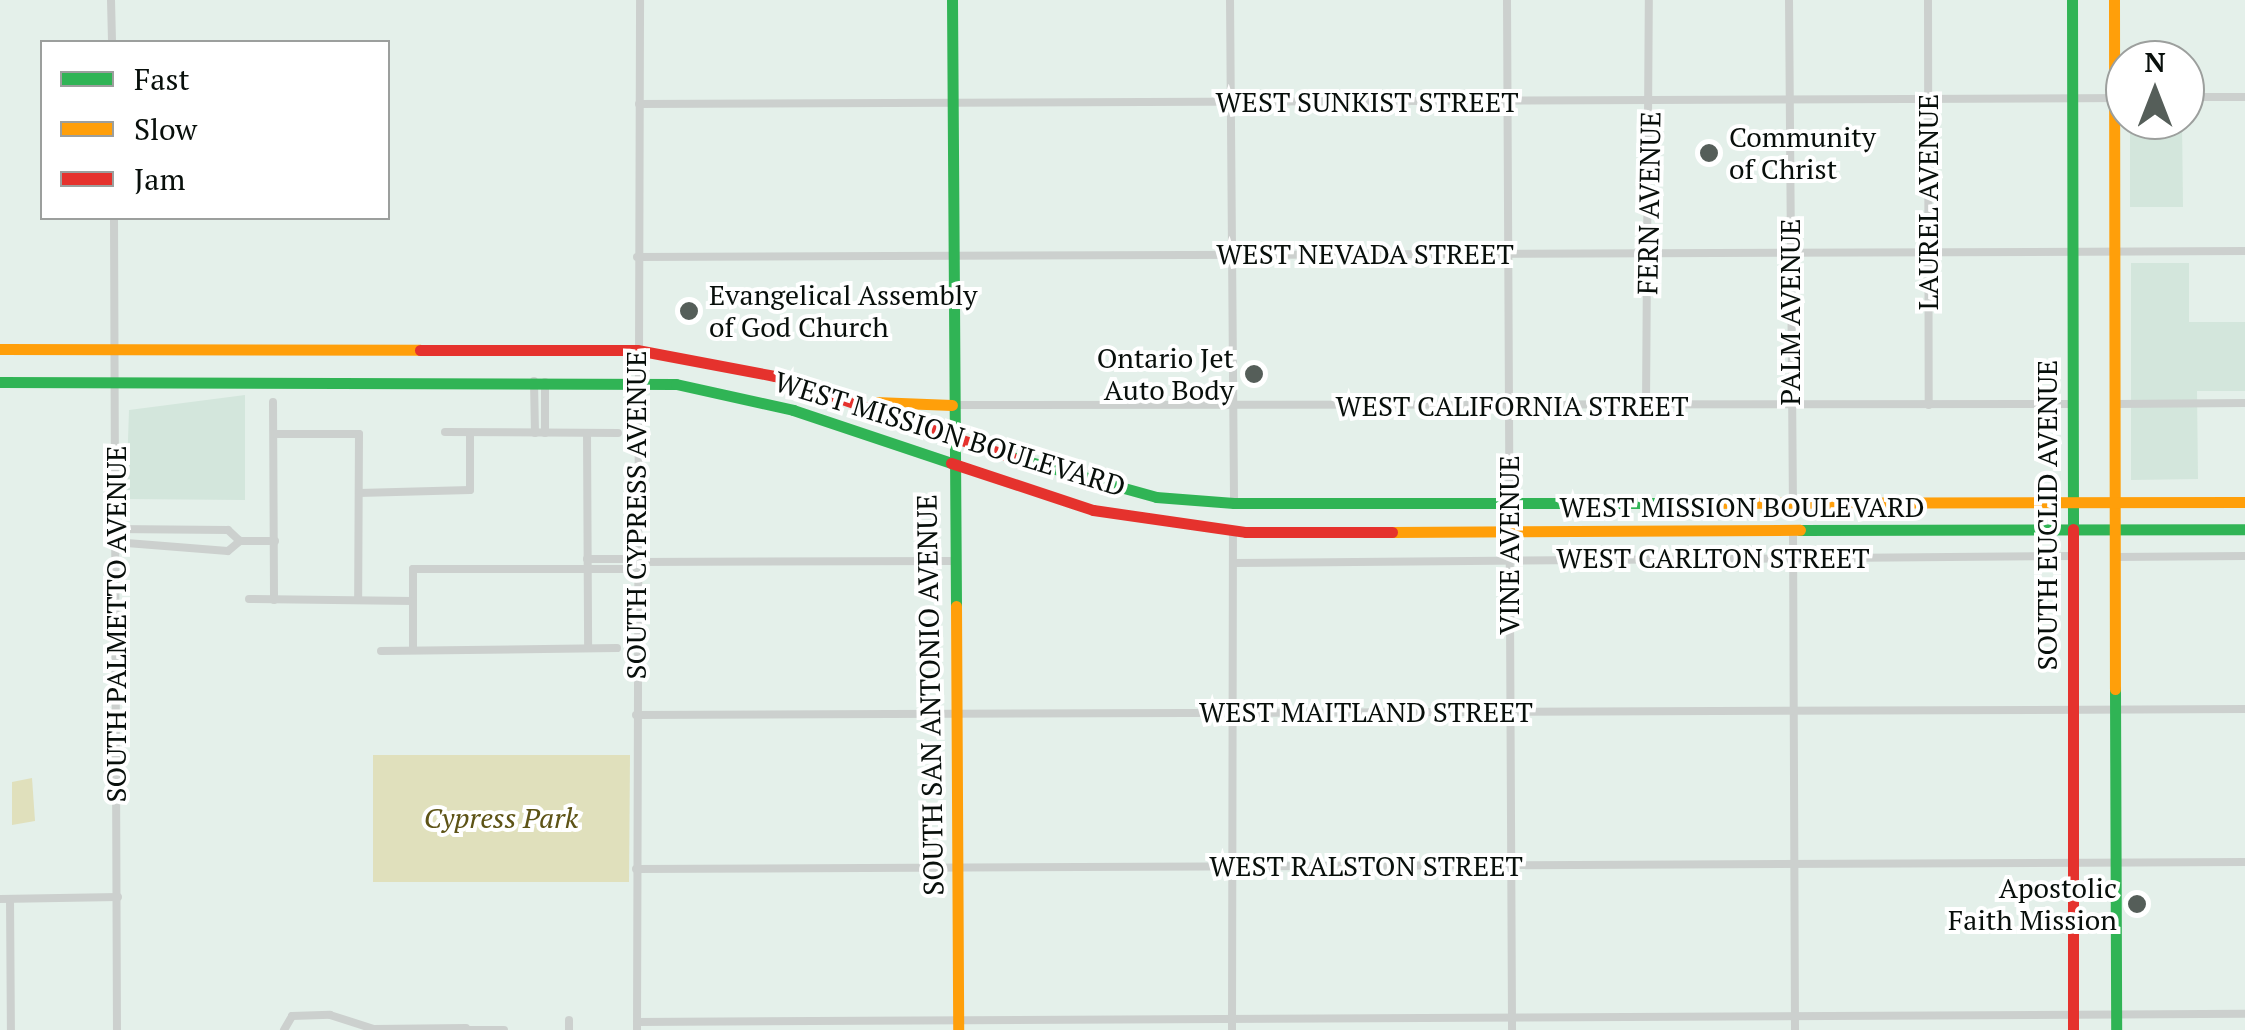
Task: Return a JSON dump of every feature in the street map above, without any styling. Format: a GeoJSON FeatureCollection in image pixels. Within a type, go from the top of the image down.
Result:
{"type":"FeatureCollection","features":[{"type":"Feature","properties":{"kind":"main road","name":"SOUTH SAN ANTONIO AVENUE"},"geometry":{"type":"LineString","coordinates":[[952,0],[952,712],[958,866],[958,1024]]}},
{"type":"Feature","properties":{"kind":"main road","name":"SOUTH EUCLID AVENUE"},"geometry":{"type":"LineString","coordinates":[[2072,0],[2073,1030]]}},
{"type":"Feature","properties":{"kind":"main road"},"geometry":{"type":"LineString","coordinates":[[2114,0],[2116,40]]}},
{"type":"Feature","properties":{"kind":"main road"},"geometry":{"type":"LineString","coordinates":[[2116,1030],[2114,251],[2118,140]]}},
{"type":"Feature","properties":{"kind":"main road","name":"WEST MISSION BOULEVARD"},"geometry":{"type":"LineString","coordinates":[[0,349],[636,350],[858,400],[1069,476],[1156,496],[1234,503],[2245,502]]}},
{"type":"Feature","properties":{"kind":"main road","name":"WEST MISSION BOULEVARD"},"geometry":{"type":"LineString","coordinates":[[0,382],[637,380],[793,410],[1093,510],[1233,530],[2245,529]]}},
{"type":"Feature","properties":{"kind":"main road"},"geometry":{"type":"LineString","coordinates":[[858,400],[952,405]]}},
{"type":"Feature","properties":{"kind":"street"},"geometry":{"type":"LineString","coordinates":[[112,0],[112,40]]}},
{"type":"Feature","properties":{"kind":"street","name":"SOUTH CYPRESS AVENUE"},"geometry":{"type":"LineString","coordinates":[[637,1026],[636,257],[640,0]]}},
{"type":"Feature","properties":{"kind":"street"},"geometry":{"type":"LineString","coordinates":[[1230,0],[1228,406],[1234,503]]}},
{"type":"Feature","properties":{"kind":"street","name":"VINE AVENUE"},"geometry":{"type":"LineString","coordinates":[[1507,0],[1502,101],[1506,408],[1512,504],[1512,1030]]}},
{"type":"Feature","properties":{"kind":"street","name":"FERN AVENUE"},"geometry":{"type":"LineString","coordinates":[[1646,406],[1649,0]]}},
{"type":"Feature","properties":{"kind":"street","name":"PALM AVENUE"},"geometry":{"type":"LineString","coordinates":[[1789,0],[1789,405],[1793,504]]}},
{"type":"Feature","properties":{"kind":"street","name":"LAUREL AVENUE"},"geometry":{"type":"LineString","coordinates":[[1928,0],[1928,405]]}},
{"type":"Feature","properties":{"kind":"street"},"geometry":{"type":"LineString","coordinates":[[2205,97],[2245,97]]}},
{"type":"Feature","properties":{"kind":"street","name":"WEST SUNKIST STREET"},"geometry":{"type":"LineString","coordinates":[[639,104],[2105,98]]}},
{"type":"Feature","properties":{"kind":"street","name":"SOUTH PALMETTO AVENUE"},"geometry":{"type":"LineString","coordinates":[[114,220],[118,1030]]}},
{"type":"Feature","properties":{"kind":"street","name":"WEST NEVADA STREET"},"geometry":{"type":"LineString","coordinates":[[636,257],[2245,251]]}},
{"type":"Feature","properties":{"kind":"street"},"geometry":{"type":"LineString","coordinates":[[539,381],[540,433]]}},
{"type":"Feature","properties":{"kind":"street"},"geometry":{"type":"LineString","coordinates":[[273,402],[274,600]]}},
{"type":"Feature","properties":{"kind":"street"},"geometry":{"type":"LineString","coordinates":[[2114,404],[2245,403]]}},
{"type":"Feature","properties":{"kind":"street","name":"WEST CALIFORNIA STREET"},"geometry":{"type":"LineString","coordinates":[[952,405],[1506,408],[2072,404]]}},
{"type":"Feature","properties":{"kind":"street"},"geometry":{"type":"LineString","coordinates":[[445,432],[618,433]]}},
{"type":"Feature","properties":{"kind":"street"},"geometry":{"type":"LineString","coordinates":[[358,492],[470,490],[470,433]]}},
{"type":"Feature","properties":{"kind":"street"},"geometry":{"type":"LineString","coordinates":[[587,433],[588,648]]}},
{"type":"Feature","properties":{"kind":"street"},"geometry":{"type":"LineString","coordinates":[[275,434],[359,434],[358,600]]}},
{"type":"Feature","properties":{"kind":"street"},"geometry":{"type":"LineString","coordinates":[[114,529],[228,530],[240,541]]}},
{"type":"Feature","properties":{"kind":"street"},"geometry":{"type":"LineString","coordinates":[[183,530],[183,551]]}},
{"type":"Feature","properties":{"kind":"street"},"geometry":{"type":"LineString","coordinates":[[1232,1025],[1233,530]]}},
{"type":"Feature","properties":{"kind":"street"},"geometry":{"type":"LineString","coordinates":[[1793,530],[1790,711],[1795,1030]]}},
{"type":"Feature","properties":{"kind":"street"},"geometry":{"type":"LineString","coordinates":[[114,542],[228,552],[240,541],[275,540]]}},
{"type":"Feature","properties":{"kind":"street","name":"WEST CARLTON STREET"},"geometry":{"type":"LineString","coordinates":[[1233,562],[2072,556]]}},
{"type":"Feature","properties":{"kind":"street"},"geometry":{"type":"LineString","coordinates":[[2114,558],[2245,556]]}},
{"type":"Feature","properties":{"kind":"street"},"geometry":{"type":"LineString","coordinates":[[412,650],[413,570],[638,563],[952,561]]}},
{"type":"Feature","properties":{"kind":"street"},"geometry":{"type":"LineString","coordinates":[[249,599],[413,600]]}},
{"type":"Feature","properties":{"kind":"street"},"geometry":{"type":"LineString","coordinates":[[381,651],[617,648]]}},
{"type":"Feature","properties":{"kind":"street","name":"WEST MAITLAND STREET"},"geometry":{"type":"LineString","coordinates":[[636,714],[2245,709]]}},
{"type":"Feature","properties":{"kind":"street","name":"WEST RALSTON STREET"},"geometry":{"type":"LineString","coordinates":[[636,869],[2245,862]]}},
{"type":"Feature","properties":{"kind":"street"},"geometry":{"type":"LineString","coordinates":[[10,1030],[5,1018],[5,899],[118,897]]}},
{"type":"Feature","properties":{"kind":"street"},"geometry":{"type":"LineString","coordinates":[[637,1026],[1232,1025],[2245,1014]]}},
{"type":"Feature","properties":{"kind":"street"},"geometry":{"type":"LineString","coordinates":[[284,1030],[298,1015],[374,1029],[504,1030]]}},
{"type":"Feature","properties":{"kind":"shaded area"},"geometry":{"type":"Polygon","coordinates":[[[2130,140],[2182,140],[2183,207],[2130,207],[2130,140]]]}},
{"type":"Feature","properties":{"kind":"shaded area"},"geometry":{"type":"Polygon","coordinates":[[[2131,263],[2189,263],[2189,322],[2245,322],[2245,391],[2197,391],[2198,479],[2131,480],[2131,263]]]}},
{"type":"Feature","properties":{"kind":"shaded area"},"geometry":{"type":"Polygon","coordinates":[[[245,395],[245,500],[126,499],[129,410],[245,395]]]}},
{"type":"Feature","properties":{"kind":"green space","name":"Cypress Park"},"geometry":{"type":"Polygon","coordinates":[[[373,755],[630,755],[629,882],[373,882],[373,755]]]}},
{"type":"Feature","properties":{"kind":"green space"},"geometry":{"type":"Polygon","coordinates":[[[32,778],[35,821],[12,825],[12,782],[32,778]]]}},
{"type":"Feature","properties":{"kind":"traffic: fast"},"geometry":{"type":"LineString","coordinates":[[952,0],[956,606]]}},
{"type":"Feature","properties":{"kind":"traffic: fast"},"geometry":{"type":"LineString","coordinates":[[2072,0],[2073,529]]}},
{"type":"Feature","properties":{"kind":"traffic: fast"},"geometry":{"type":"LineString","coordinates":[[0,382],[676,384],[793,410],[951,463]]}},
{"type":"Feature","properties":{"kind":"traffic: fast"},"geometry":{"type":"LineString","coordinates":[[1012,457],[1156,497],[1234,503],[1671,503]]}},
{"type":"Feature","properties":{"kind":"traffic: fast"},"geometry":{"type":"LineString","coordinates":[[1800,530],[2245,529]]}},
{"type":"Feature","properties":{"kind":"traffic: fast"},"geometry":{"type":"LineString","coordinates":[[2115,689],[2116,1030]]}},
{"type":"Feature","properties":{"kind":"traffic: slow"},"geometry":{"type":"LineString","coordinates":[[2114,0],[2115,689]]}},
{"type":"Feature","properties":{"kind":"traffic: slow"},"geometry":{"type":"LineString","coordinates":[[0,349],[420,350]]}},
{"type":"Feature","properties":{"kind":"traffic: slow"},"geometry":{"type":"LineString","coordinates":[[875,402],[952,405]]}},
{"type":"Feature","properties":{"kind":"traffic: slow"},"geometry":{"type":"LineString","coordinates":[[1671,503],[2245,502]]}},
{"type":"Feature","properties":{"kind":"traffic: slow"},"geometry":{"type":"LineString","coordinates":[[1392,532],[1800,530]]}},
{"type":"Feature","properties":{"kind":"traffic: slow"},"geometry":{"type":"LineString","coordinates":[[956,606],[958,1030]]}},
{"type":"Feature","properties":{"kind":"traffic: jam"},"geometry":{"type":"LineString","coordinates":[[420,350],[637,350],[775,376],[1012,457]]}},
{"type":"Feature","properties":{"kind":"traffic: jam"},"geometry":{"type":"LineString","coordinates":[[951,463],[1093,510],[1246,532],[1392,532]]}},
{"type":"Feature","properties":{"kind":"traffic: jam"},"geometry":{"type":"LineString","coordinates":[[2073,529],[2073,1030]]}},
{"type":"Feature","properties":{"kind":"place","name":"Community of Christ"},"geometry":{"type":"Point","coordinates":[1709,153]}},
{"type":"Feature","properties":{"kind":"place","name":"Evangelical Assembly of God Church"},"geometry":{"type":"Point","coordinates":[689,311]}},
{"type":"Feature","properties":{"kind":"place","name":"Ontario Jet Auto Body"},"geometry":{"type":"Point","coordinates":[1254,374]}},
{"type":"Feature","properties":{"kind":"place","name":"Apostolic Faith Mission"},"geometry":{"type":"Point","coordinates":[2137,904]}}]}
